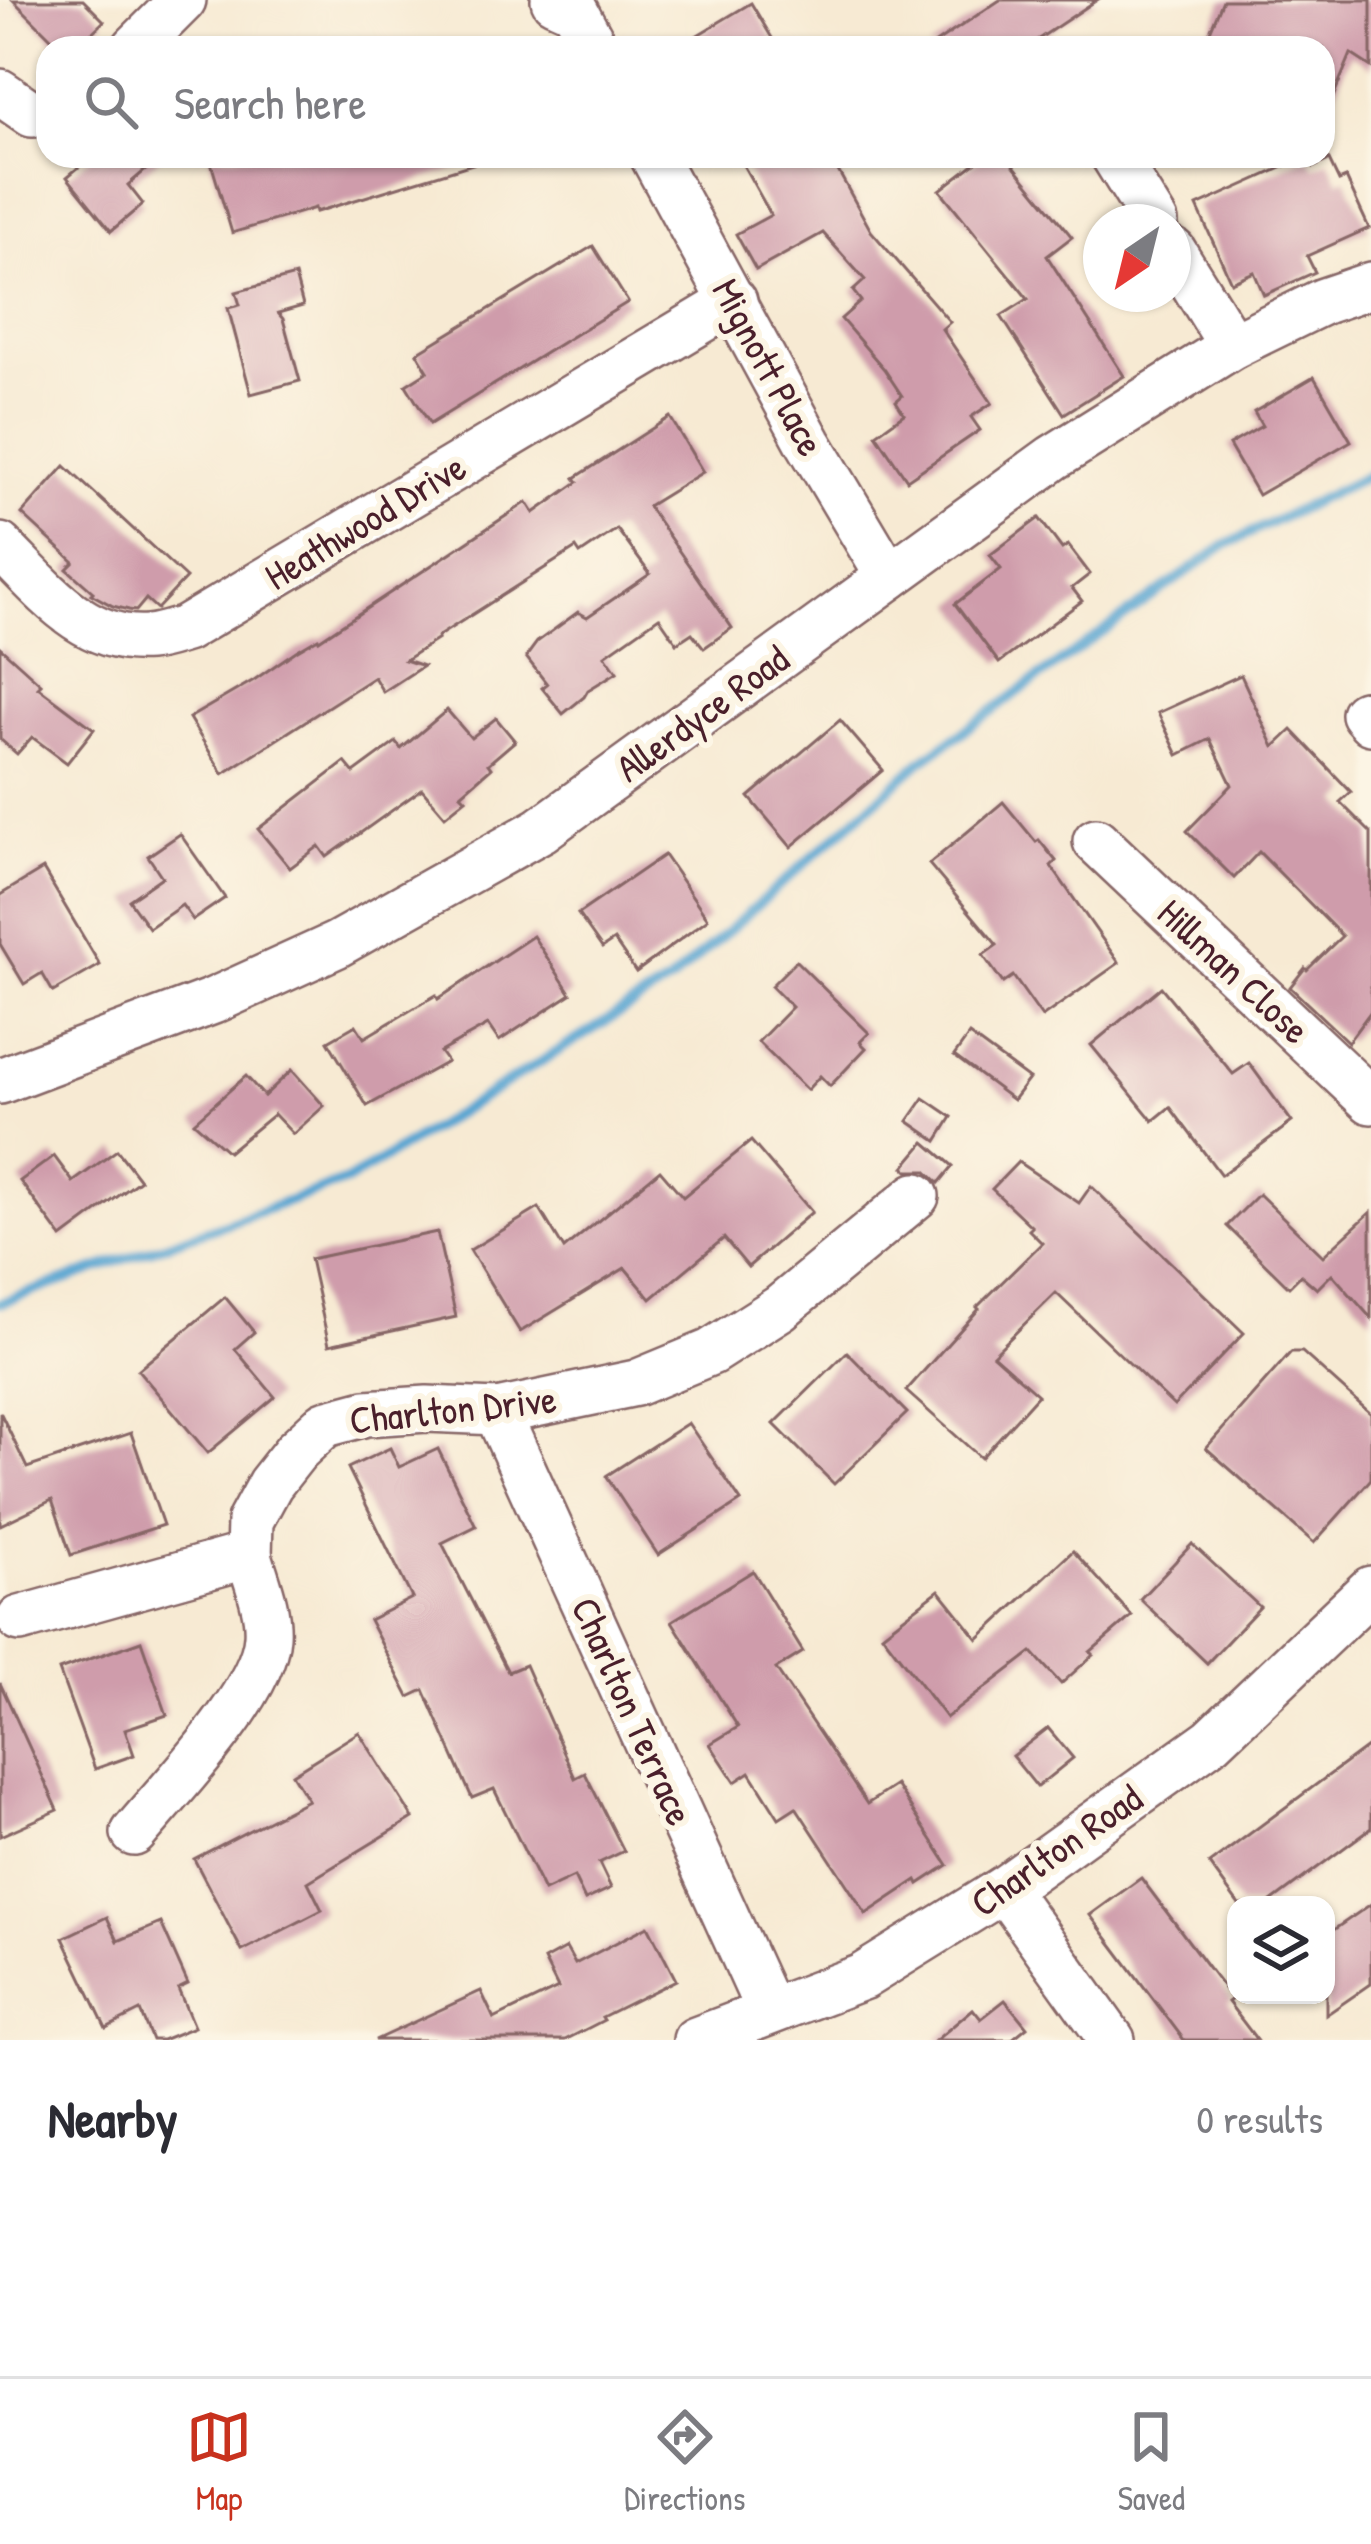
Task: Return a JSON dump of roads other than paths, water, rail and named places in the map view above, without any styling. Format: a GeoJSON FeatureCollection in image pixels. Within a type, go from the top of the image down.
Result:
{"type":"FeatureCollection","features":[{"type":"Feature","properties":{"kind":"street"},"geometry":{"type":"LineString","coordinates":[[147,36],[183,0]]}},
{"type":"Feature","properties":{"kind":"street","name":"Mignott Place"},"geometry":{"type":"LineString","coordinates":[[660,168],[809,443],[889,577]]}},
{"type":"Feature","properties":{"kind":"street"},"geometry":{"type":"LineString","coordinates":[[1121,168],[1144,204]]}},
{"type":"Feature","properties":{"kind":"street"},"geometry":{"type":"LineString","coordinates":[[1191,280],[1232,346]]}},
{"type":"Feature","properties":{"kind":"street","name":"Allerdyce Road"},"geometry":{"type":"LineString","coordinates":[[0,1081],[213,1000],[336,945],[541,830],[1053,458],[1232,346],[1324,301],[1371,285]]}},
{"type":"Feature","properties":{"kind":"street","name":"Heathwood Drive"},"geometry":{"type":"LineString","coordinates":[[0,546],[78,621],[112,635],[150,638],[185,629],[734,301]]}},
{"type":"Feature","properties":{"kind":"street","name":"Hillman Close"},"geometry":{"type":"LineString","coordinates":[[1096,841],[1371,1101]]}},
{"type":"Feature","properties":{"kind":"street","name":"Charlton Drive"},"geometry":{"type":"LineString","coordinates":[[249,1555],[250,1521],[269,1484],[325,1424],[366,1413],[497,1412],[636,1382],[711,1352],[780,1308],[916,1196]]}},
{"type":"Feature","properties":{"kind":"street","name":"Charlton Terrace"},"geometry":{"type":"LineString","coordinates":[[497,1412],[769,2011]]}},
{"type":"Feature","properties":{"kind":"street"},"geometry":{"type":"LineString","coordinates":[[20,1619],[249,1555],[268,1634],[261,1667],[236,1710],[134,1834]]}},
{"type":"Feature","properties":{"kind":"street","name":"Charlton Road"},"geometry":{"type":"LineString","coordinates":[[696,2040],[862,1977],[1004,1889],[1212,1740],[1371,1589]]}},
{"type":"Feature","properties":{"kind":"street"},"geometry":{"type":"LineString","coordinates":[[1004,1889],[1112,2040]]}},
{"type":"Feature","properties":{"kind":"waterway"},"geometry":{"type":"LineString","coordinates":[[0,1303],[349,1180],[670,982],[920,762],[1224,546],[1371,474]]}}]}
